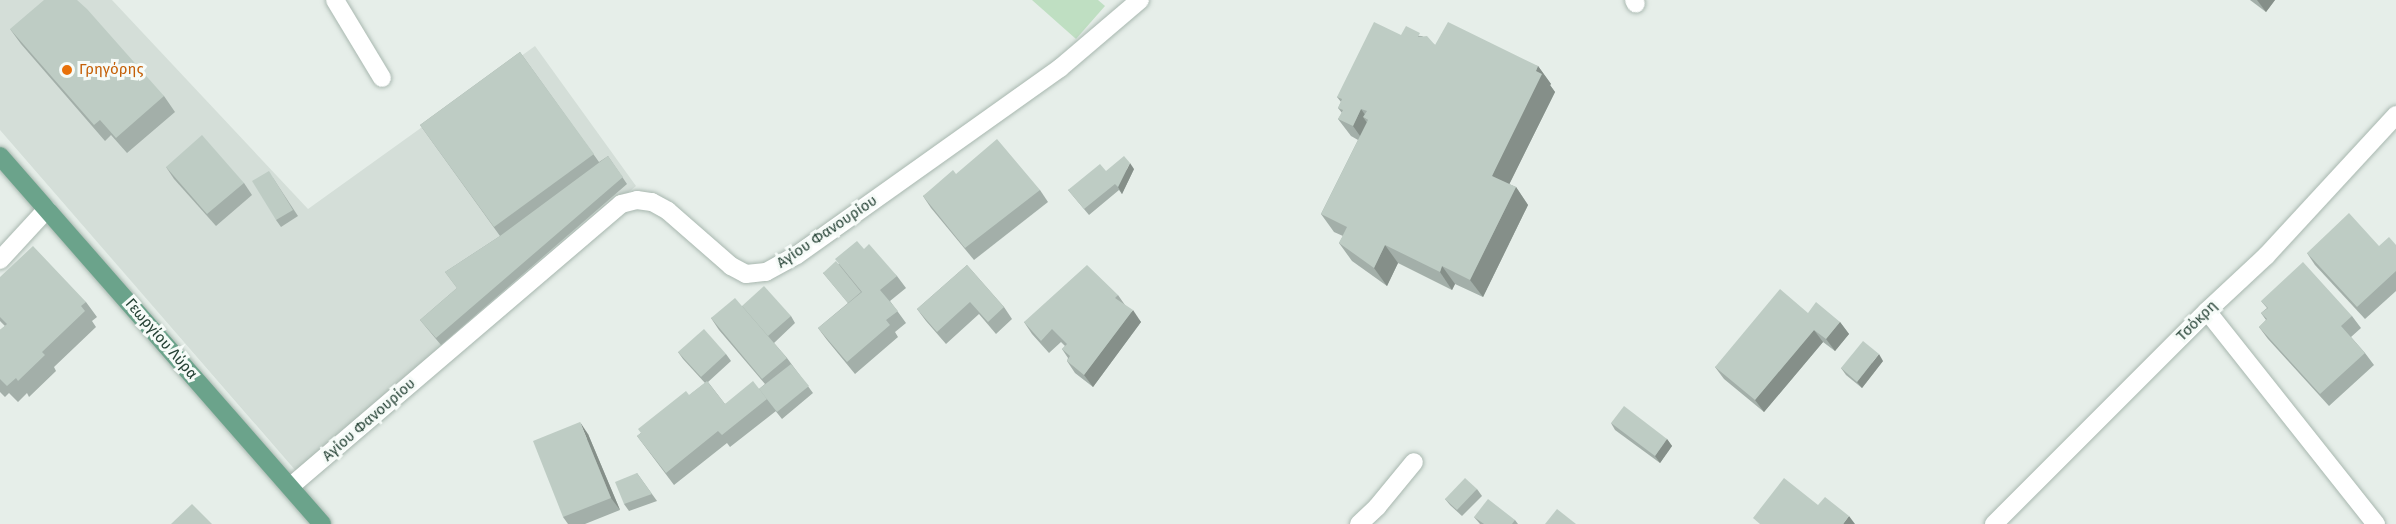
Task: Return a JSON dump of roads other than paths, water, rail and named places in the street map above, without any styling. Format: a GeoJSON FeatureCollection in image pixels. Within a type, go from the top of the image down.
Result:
{"type":"FeatureCollection","features":[{"type":"Feature","properties":{"kind":"main road","name":"Γεωργίου Λύρα"},"geometry":{"type":"LineString","coordinates":[[0,156],[322,524]]}},
{"type":"Feature","properties":{"kind":"street"},"geometry":{"type":"LineString","coordinates":[[335,0],[382,78]]}},
{"type":"Feature","properties":{"kind":"street","name":"Αγίου Φανουρίου"},"geometry":{"type":"LineString","coordinates":[[291,486],[621,204],[637,200],[652,202],[668,211],[731,266],[746,274],[766,272],[797,255],[1060,69],[1140,0]]}},
{"type":"Feature","properties":{"kind":"street","name":"Τσόκρη"},"geometry":{"type":"LineString","coordinates":[[1994,524],[2207,311],[2266,256],[2396,115]]}},
{"type":"Feature","properties":{"kind":"street"},"geometry":{"type":"LineString","coordinates":[[0,260],[47,209]]}},
{"type":"Feature","properties":{"kind":"street"},"geometry":{"type":"LineString","coordinates":[[2207,311],[2376,524]]}},
{"type":"Feature","properties":{"kind":"street"},"geometry":{"type":"LineString","coordinates":[[1359,524],[1377,507],[1413,462]]}},
{"type":"Feature","properties":{"kind":"place","name":"Γρηγόρης"},"geometry":{"type":"Point","coordinates":[67,70]}}]}
